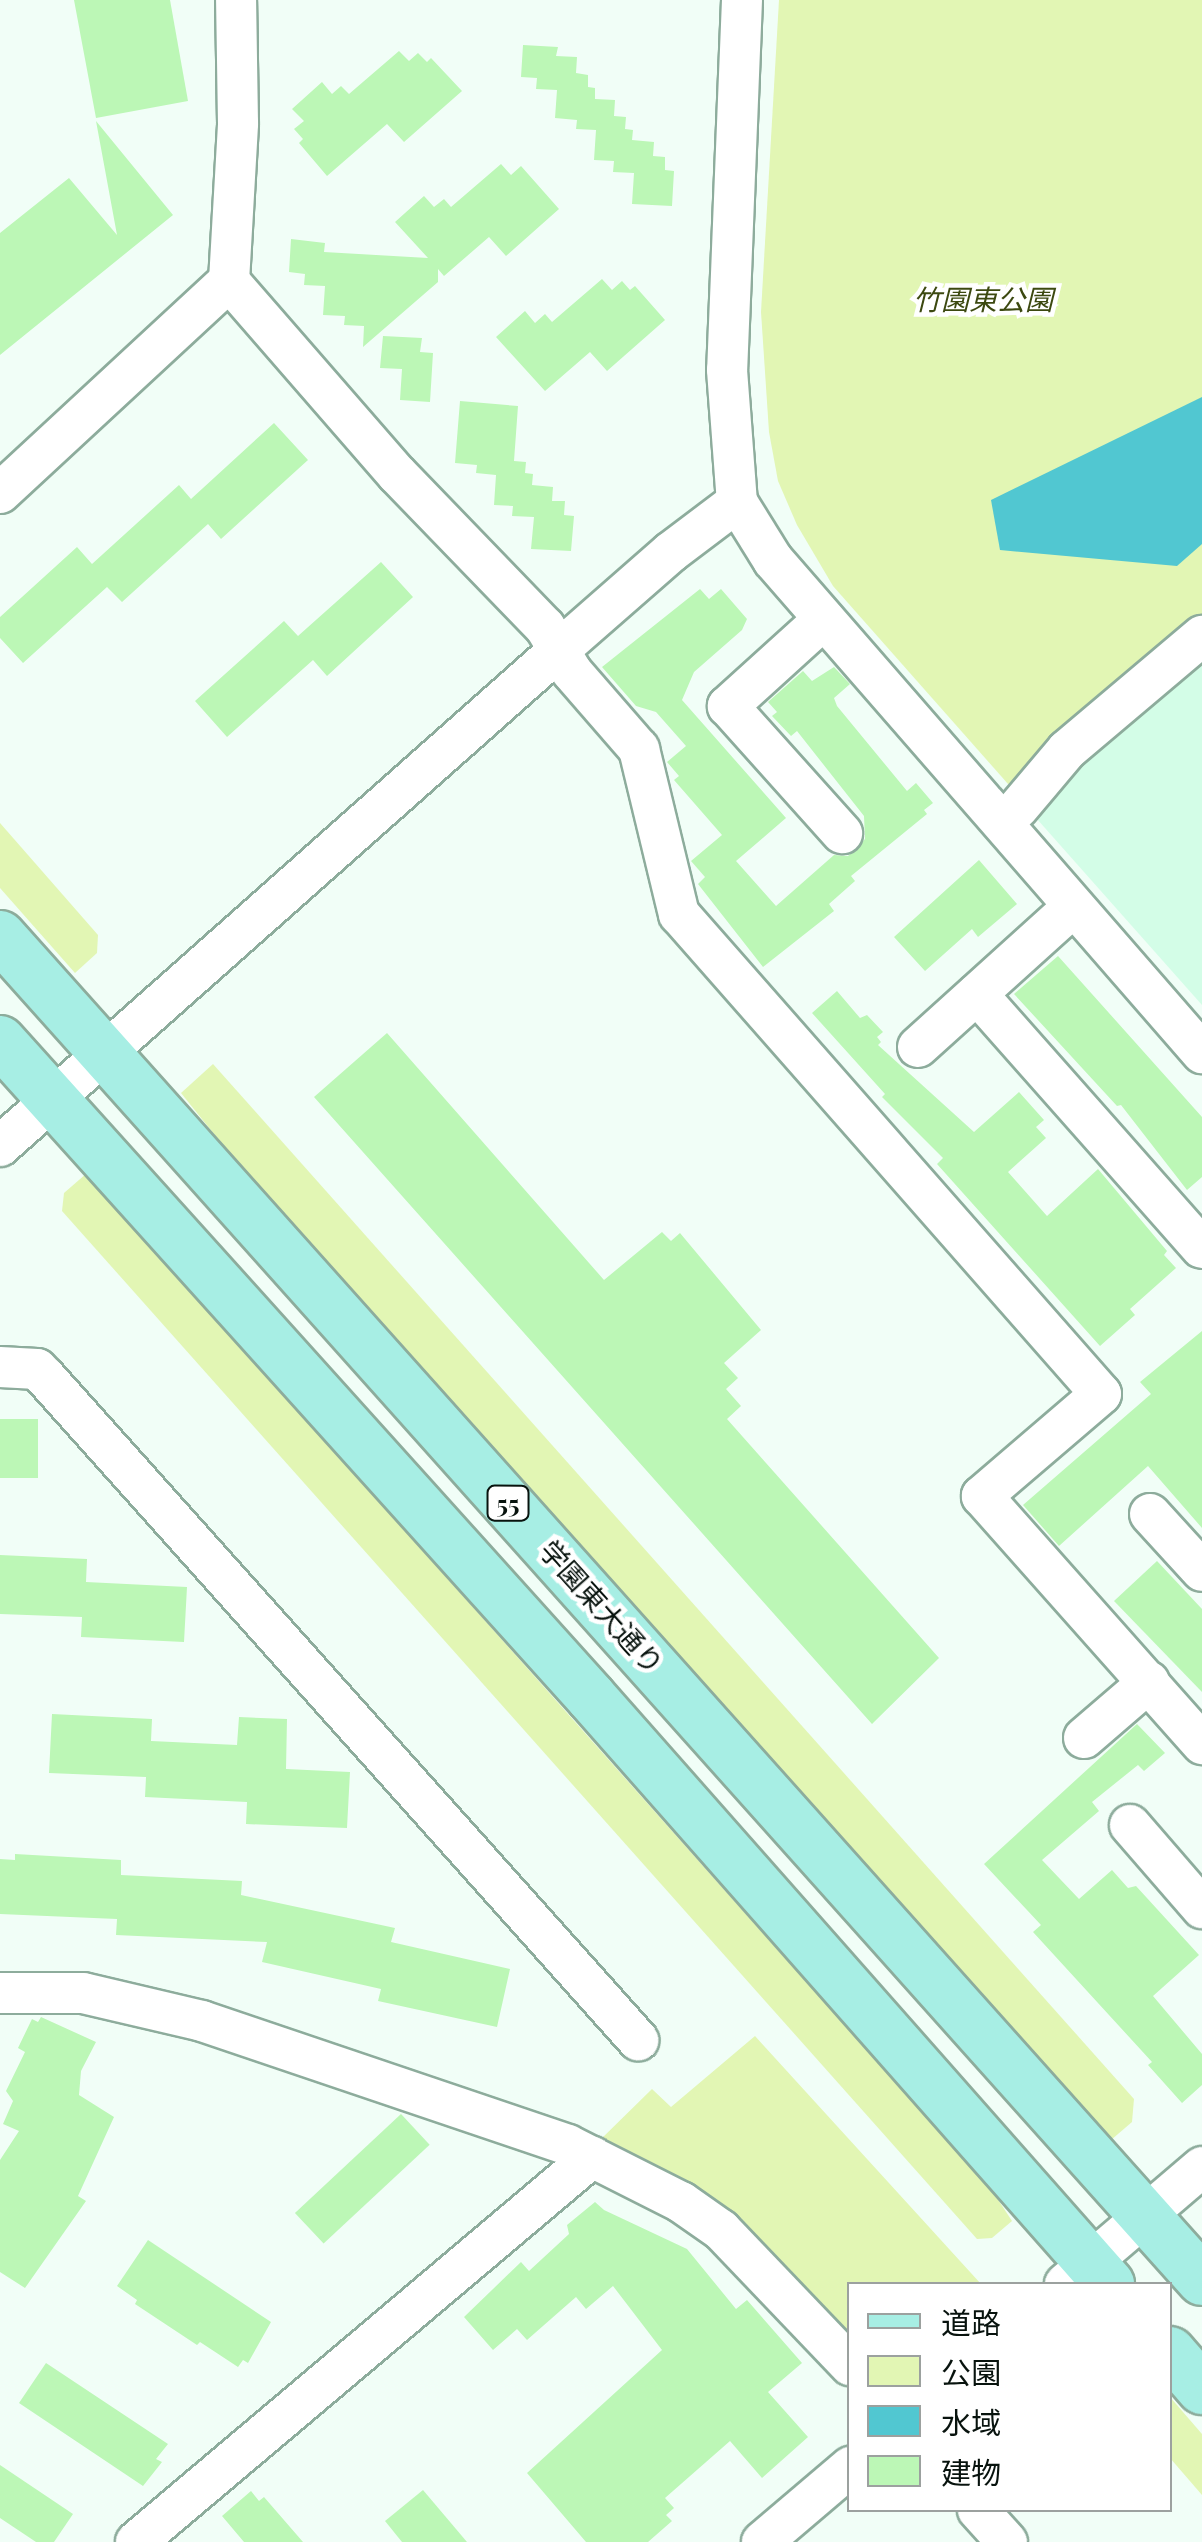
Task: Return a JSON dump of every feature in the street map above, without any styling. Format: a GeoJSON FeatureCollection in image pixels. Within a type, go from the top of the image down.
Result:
{"type":"FeatureCollection","features":[{"type":"Feature","properties":{"kind":"main road","name":"学園東大通り"},"geometry":{"type":"LineString","coordinates":[[0,936],[1202,2280]]}},
{"type":"Feature","properties":{"kind":"main road","name":"55"},"geometry":{"type":"LineString","coordinates":[[0,1041],[591,1697],[1088,2277]]}},
{"type":"Feature","properties":{"kind":"main road"},"geometry":{"type":"LineString","coordinates":[[1172,2354],[1202,2389]]}},
{"type":"Feature","properties":{"kind":"street"},"geometry":{"type":"LineString","coordinates":[[0,493],[229,281],[238,123],[236,0]]}},
{"type":"Feature","properties":{"kind":"street"},"geometry":{"type":"LineString","coordinates":[[742,0],[727,370],[738,502],[773,560],[1202,1053]]}},
{"type":"Feature","properties":{"kind":"street"},"geometry":{"type":"LineString","coordinates":[[229,281],[397,474],[545,627],[572,672],[639,749],[679,914],[1100,1394],[982,1496],[1202,1744]]}},
{"type":"Feature","properties":{"kind":"street"},"geometry":{"type":"LineString","coordinates":[[0,1146],[558,650],[671,552],[738,502]]}},
{"type":"Feature","properties":{"kind":"street"},"geometry":{"type":"LineString","coordinates":[[824,619],[728,706],[842,833]]}},
{"type":"Feature","properties":{"kind":"street"},"geometry":{"type":"LineString","coordinates":[[1018,808],[1067,750],[1202,636]]}},
{"type":"Feature","properties":{"kind":"street"},"geometry":{"type":"LineString","coordinates":[[918,1047],[1073,907]]}},
{"type":"Feature","properties":{"kind":"street"},"geometry":{"type":"LineString","coordinates":[[977,994],[1202,1248]]}},
{"type":"Feature","properties":{"kind":"street"},"geometry":{"type":"LineString","coordinates":[[0,1367],[36,1369],[46,1377],[638,2040]]}},
{"type":"Feature","properties":{"kind":"street"},"geometry":{"type":"LineString","coordinates":[[1150,1514],[1202,1572]]}},
{"type":"Feature","properties":{"kind":"street"},"geometry":{"type":"LineString","coordinates":[[1084,1738],[1148,1682]]}},
{"type":"Feature","properties":{"kind":"street"},"geometry":{"type":"LineString","coordinates":[[1130,1825],[1202,1908]]}},
{"type":"Feature","properties":{"kind":"street"},"geometry":{"type":"LineString","coordinates":[[1,2001],[84,1993],[202,2021],[458,2106],[592,2157],[682,2202],[722,2230],[847,2362]]}},
{"type":"Feature","properties":{"kind":"street"},"geometry":{"type":"LineString","coordinates":[[136,2542],[592,2157]]}},
{"type":"Feature","properties":{"kind":"street"},"geometry":{"type":"LineString","coordinates":[[1088,2277],[1145,2215],[1202,2168]]}},
{"type":"Feature","properties":{"kind":"street"},"geometry":{"type":"LineString","coordinates":[[762,2542],[847,2471]]}},
{"type":"Feature","properties":{"kind":"street"},"geometry":{"type":"LineString","coordinates":[[980,2512],[1007,2542]]}},
{"type":"Feature","properties":{"kind":"shaded area"},"geometry":{"type":"Polygon","coordinates":[[[1202,651],[1202,1005],[1029,810],[1202,651]]]}},
{"type":"Feature","properties":{"kind":"green space","name":"竹園東公園"},"geometry":{"type":"Polygon","coordinates":[[[779,0],[1202,0],[1202,623],[1016,793],[833,586],[797,525],[778,481],[769,432],[761,312],[779,0]]]}},
{"type":"Feature","properties":{"kind":"green space"},"geometry":{"type":"Polygon","coordinates":[[[0,823],[98,935],[97,953],[75,973],[0,888],[0,823]]]}},
{"type":"Feature","properties":{"kind":"green space"},"geometry":{"type":"Polygon","coordinates":[[[213,1064],[1134,2099],[1132,2122],[1111,2140],[218,1139],[181,1093],[213,1064]]]}},
{"type":"Feature","properties":{"kind":"green space"},"geometry":{"type":"Polygon","coordinates":[[[87,1173],[993,2192],[1012,2221],[992,2238],[977,2239],[62,1211],[64,1193],[87,1173]]]}},
{"type":"Feature","properties":{"kind":"green space"},"geometry":{"type":"Polygon","coordinates":[[[755,2036],[979,2282],[847,2282],[847,2337],[769,2249],[719,2208],[599,2141],[652,2089],[671,2107],[755,2036]]]}},
{"type":"Feature","properties":{"kind":"green space"},"geometry":{"type":"Polygon","coordinates":[[[1172,2399],[1202,2434],[1202,2495],[1172,2460],[1172,2399]]]}},
{"type":"Feature","properties":{"kind":"water"},"geometry":{"type":"Polygon","coordinates":[[[1202,397],[1202,544],[1177,566],[1000,550],[991,500],[1202,397]]]}},
{"type":"Feature","properties":{"kind":"building"},"geometry":{"type":"Polygon","coordinates":[[[74,0],[170,0],[188,101],[96,118],[74,0]]]}},
{"type":"Feature","properties":{"kind":"building"},"geometry":{"type":"Polygon","coordinates":[[[523,45],[558,47],[556,56],[577,57],[576,73],[588,75],[588,87],[595,88],[595,99],[615,100],[614,116],[626,117],[625,129],[633,130],[632,140],[654,142],[653,156],[665,157],[665,170],[674,171],[672,206],[632,204],[634,173],[613,172],[614,161],[594,160],[596,130],[576,129],[577,120],[555,118],[557,90],[536,89],[537,78],[521,77],[523,45]]]}},
{"type":"Feature","properties":{"kind":"building"},"geometry":{"type":"Polygon","coordinates":[[[399,51],[409,61],[418,53],[427,62],[431,58],[462,91],[404,142],[387,124],[327,176],[299,143],[303,139],[294,129],[304,121],[292,109],[322,82],[332,94],[341,86],[349,94],[399,51]]]}},
{"type":"Feature","properties":{"kind":"building"},"geometry":{"type":"Polygon","coordinates":[[[96,121],[173,215],[0,355],[0,233],[69,178],[117,235],[96,121]]]}},
{"type":"Feature","properties":{"kind":"building"},"geometry":{"type":"Polygon","coordinates":[[[501,164],[511,175],[521,166],[559,209],[506,256],[489,237],[444,276],[438,269],[438,282],[363,347],[364,326],[344,325],[345,316],[323,315],[325,286],[304,285],[305,274],[289,272],[291,239],[325,243],[324,252],[428,258],[395,222],[424,196],[434,207],[444,199],[451,207],[501,164]]]}},
{"type":"Feature","properties":{"kind":"building"},"geometry":{"type":"Polygon","coordinates":[[[602,279],[612,290],[622,281],[630,290],[635,286],[665,320],[607,371],[590,352],[545,391],[496,337],[525,311],[535,323],[545,314],[552,322],[602,279]]]}},
{"type":"Feature","properties":{"kind":"building"},"geometry":{"type":"Polygon","coordinates":[[[383,336],[422,338],[420,352],[433,353],[430,402],[400,400],[402,369],[380,368],[383,336]]]}},
{"type":"Feature","properties":{"kind":"building"},"geometry":{"type":"Polygon","coordinates":[[[460,401],[518,406],[514,461],[526,462],[525,473],[533,474],[532,485],[553,487],[552,501],[565,501],[564,515],[574,516],[571,551],[531,549],[534,517],[512,516],[513,506],[494,505],[496,475],[476,473],[477,465],[455,463],[460,401]]]}},
{"type":"Feature","properties":{"kind":"building"},"geometry":{"type":"Polygon","coordinates":[[[274,423],[308,460],[221,539],[208,524],[122,602],[107,587],[23,663],[0,638],[0,617],[77,547],[92,564],[179,485],[191,499],[274,423]]]}},
{"type":"Feature","properties":{"kind":"building"},"geometry":{"type":"Polygon","coordinates":[[[381,562],[413,597],[327,676],[313,660],[227,737],[195,701],[284,621],[298,636],[381,562]]]}},
{"type":"Feature","properties":{"kind":"building"},"geometry":{"type":"Polygon","coordinates":[[[700,589],[709,599],[721,589],[747,619],[742,630],[694,672],[682,700],[786,818],[736,861],[776,906],[834,855],[848,856],[865,839],[864,816],[797,731],[791,736],[772,716],[777,712],[768,702],[803,671],[812,681],[834,667],[850,684],[834,698],[837,706],[907,791],[916,783],[933,803],[924,810],[927,814],[851,876],[855,881],[829,904],[834,911],[763,967],[698,884],[705,877],[691,861],[722,835],[674,780],[679,776],[667,762],[686,746],[656,712],[636,706],[602,667],[700,589]]]}},
{"type":"Feature","properties":{"kind":"building"},"geometry":{"type":"Polygon","coordinates":[[[979,860],[1017,904],[978,937],[972,929],[925,971],[894,937],[979,860]]]}},
{"type":"Feature","properties":{"kind":"building"},"geometry":{"type":"Polygon","coordinates":[[[1058,956],[1202,1117],[1202,1177],[1187,1190],[1121,1105],[1117,1106],[1014,994],[1058,956]]]}},
{"type":"Feature","properties":{"kind":"building"},"geometry":{"type":"Polygon","coordinates":[[[837,991],[860,1018],[867,1015],[883,1032],[877,1037],[881,1042],[878,1045],[974,1132],[1019,1092],[1044,1120],[1036,1127],[1046,1138],[1008,1172],[1047,1216],[1098,1169],[1167,1251],[1164,1255],[1176,1268],[1130,1309],[1135,1315],[1100,1346],[937,1164],[943,1158],[882,1097],[885,1094],[812,1013],[837,991]]]}},
{"type":"Feature","properties":{"kind":"building"},"geometry":{"type":"Polygon","coordinates":[[[387,1033],[604,1280],[662,1232],[671,1241],[680,1233],[761,1330],[724,1363],[738,1378],[726,1389],[741,1406],[727,1419],[939,1658],[872,1724],[314,1097],[387,1033]]]}},
{"type":"Feature","properties":{"kind":"building"},"geometry":{"type":"Polygon","coordinates":[[[1202,1331],[1202,1528],[1148,1466],[1059,1546],[1023,1505],[1151,1394],[1140,1382],[1202,1331]]]}},
{"type":"Feature","properties":{"kind":"building"},"geometry":{"type":"Polygon","coordinates":[[[0,1419],[38,1419],[38,1478],[0,1478],[0,1419]]]}},
{"type":"Feature","properties":{"kind":"building"},"geometry":{"type":"Polygon","coordinates":[[[0,1555],[87,1559],[86,1582],[187,1587],[184,1642],[81,1637],[82,1617],[0,1614],[0,1555]]]}},
{"type":"Feature","properties":{"kind":"building"},"geometry":{"type":"Polygon","coordinates":[[[1157,1561],[1202,1609],[1202,1692],[1114,1601],[1157,1561]]]}},
{"type":"Feature","properties":{"kind":"building"},"geometry":{"type":"Polygon","coordinates":[[[52,1714],[152,1719],[151,1741],[237,1745],[239,1717],[287,1719],[286,1769],[350,1772],[347,1828],[246,1824],[247,1802],[145,1797],[146,1777],[49,1773],[52,1714]]]}},
{"type":"Feature","properties":{"kind":"building"},"geometry":{"type":"Polygon","coordinates":[[[1137,1724],[1165,1753],[1144,1771],[1138,1765],[1092,1802],[1099,1811],[1042,1860],[1079,1899],[1112,1870],[1128,1888],[1136,1886],[1199,1955],[1153,1996],[1202,2054],[1202,2085],[1182,2103],[1148,2065],[1152,2062],[1033,1932],[1041,1925],[984,1864],[1137,1724]]]}},
{"type":"Feature","properties":{"kind":"building"},"geometry":{"type":"Polygon","coordinates":[[[15,1854],[121,1860],[121,1875],[242,1881],[241,1895],[395,1928],[391,1942],[510,1969],[497,2027],[378,2001],[381,1989],[262,1962],[267,1942],[116,1935],[117,1919],[0,1914],[0,1859],[15,1860],[15,1854]]]}},
{"type":"Feature","properties":{"kind":"building"},"geometry":{"type":"Polygon","coordinates":[[[41,2017],[96,2042],[81,2071],[79,2095],[114,2117],[78,2196],[86,2201],[25,2288],[0,2272],[0,2160],[19,2131],[3,2124],[13,2101],[6,2091],[25,2052],[18,2048],[32,2019],[38,2022],[41,2017]]]}},
{"type":"Feature","properties":{"kind":"building"},"geometry":{"type":"Polygon","coordinates":[[[401,2114],[430,2145],[324,2244],[295,2213],[401,2114]]]}},
{"type":"Feature","properties":{"kind":"building"},"geometry":{"type":"Polygon","coordinates":[[[595,2202],[604,2210],[687,2249],[736,2309],[747,2300],[802,2363],[768,2392],[808,2437],[762,2478],[730,2441],[665,2498],[674,2508],[666,2515],[672,2521],[648,2542],[586,2542],[527,2473],[662,2350],[613,2286],[586,2309],[576,2297],[527,2340],[517,2329],[493,2350],[464,2317],[521,2262],[529,2271],[569,2234],[567,2225],[595,2202]]]}},
{"type":"Feature","properties":{"kind":"building"},"geometry":{"type":"Polygon","coordinates":[[[148,2240],[271,2322],[248,2363],[243,2360],[238,2367],[200,2342],[197,2345],[135,2304],[137,2300],[117,2286],[148,2240]]]}},
{"type":"Feature","properties":{"kind":"building"},"geometry":{"type":"Polygon","coordinates":[[[46,2363],[168,2444],[156,2459],[162,2462],[143,2486],[19,2403],[46,2363]]]}},
{"type":"Feature","properties":{"kind":"building"},"geometry":{"type":"Polygon","coordinates":[[[0,2465],[73,2514],[54,2542],[36,2542],[0,2518],[0,2465]]]}},
{"type":"Feature","properties":{"kind":"building"},"geometry":{"type":"Polygon","coordinates":[[[423,2490],[467,2542],[402,2542],[385,2521],[423,2490]]]}},
{"type":"Feature","properties":{"kind":"building"},"geometry":{"type":"Polygon","coordinates":[[[251,2491],[259,2501],[264,2497],[303,2542],[244,2542],[222,2516],[251,2491]]]}}]}
